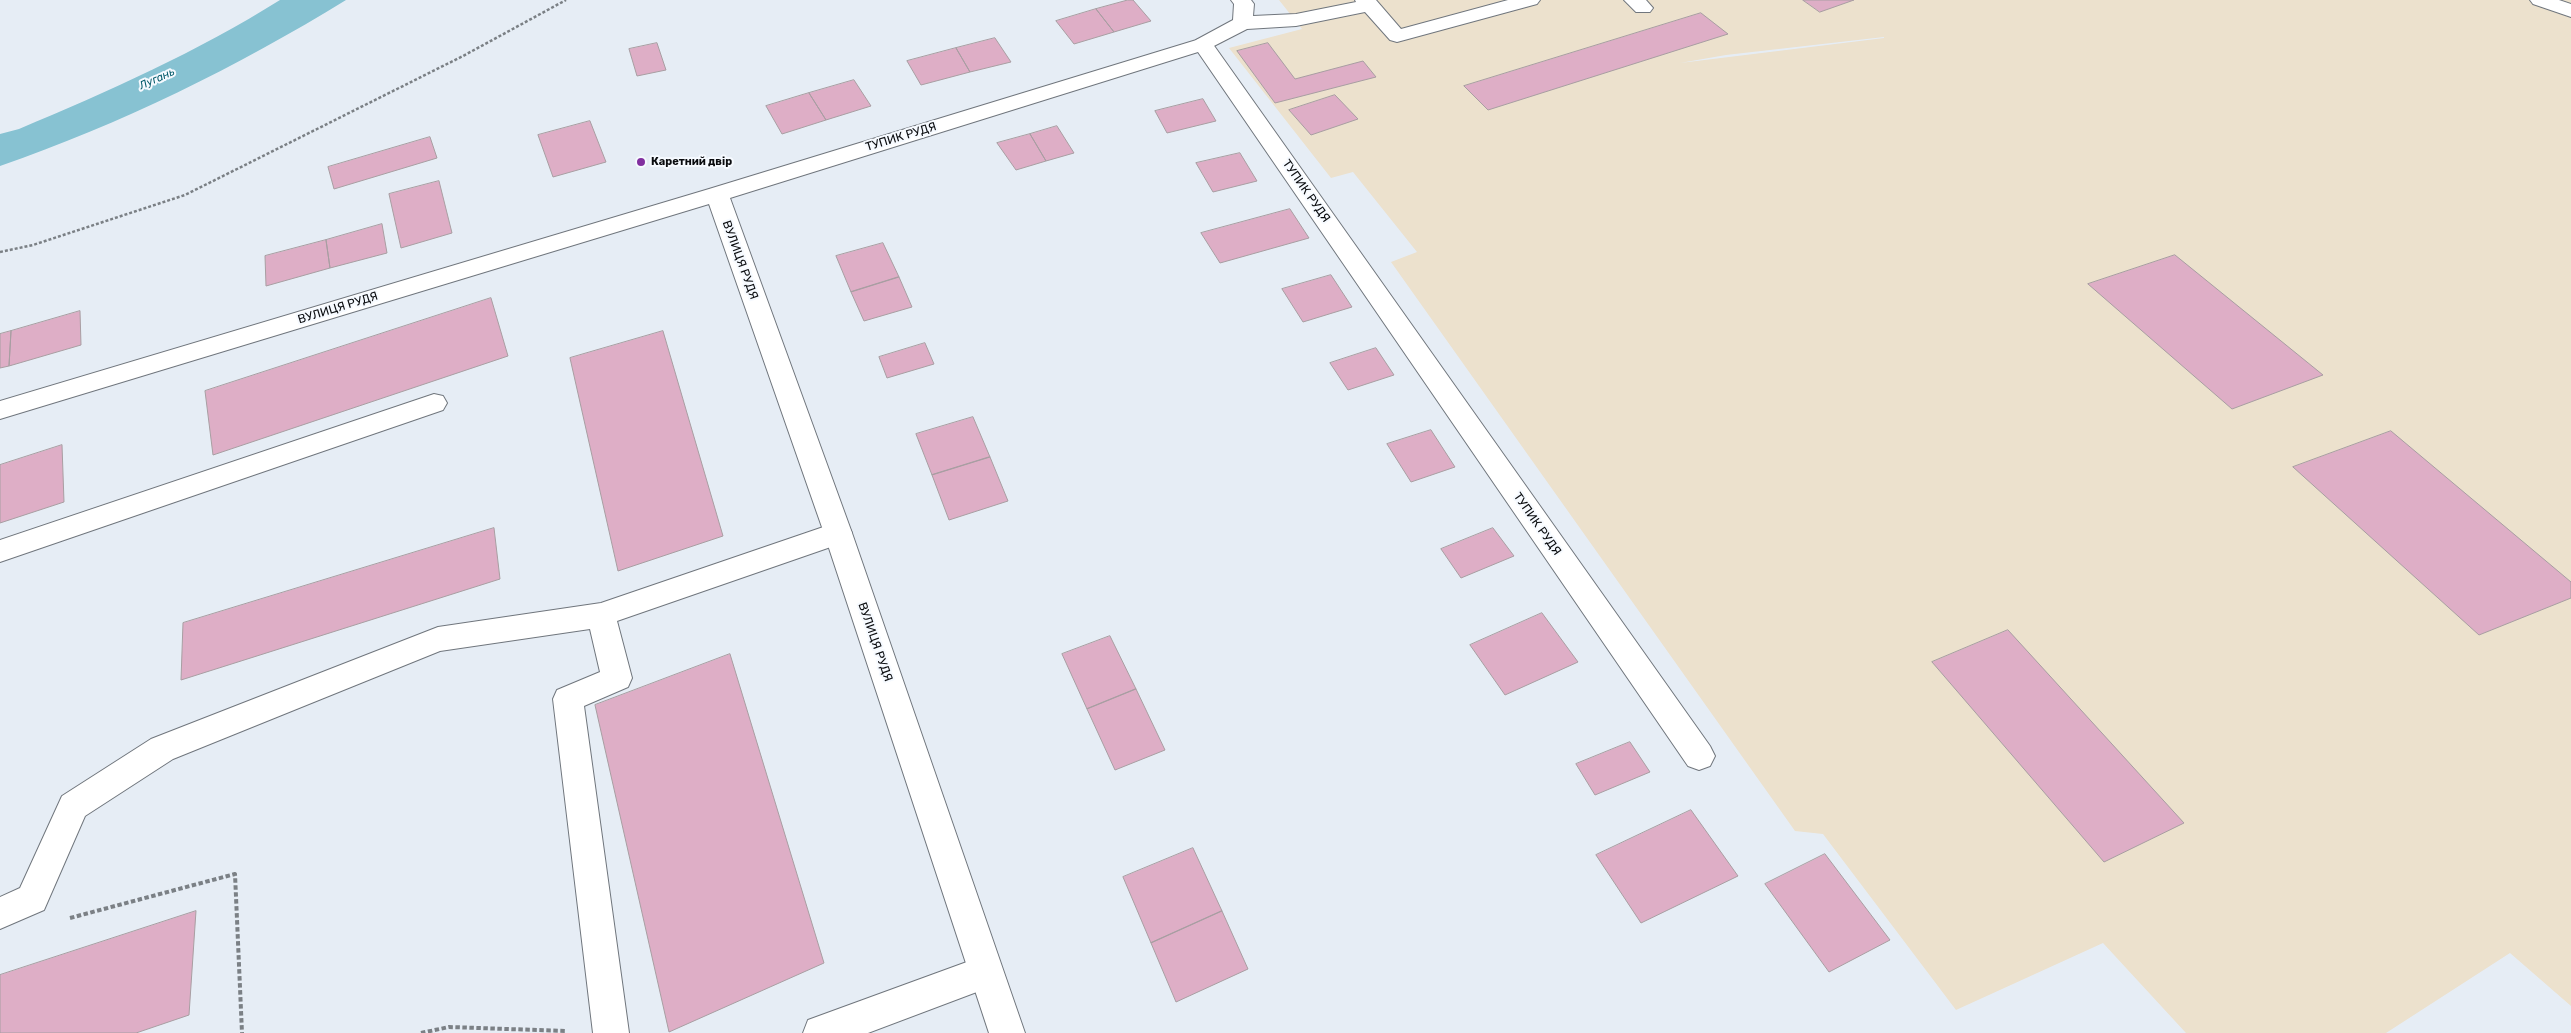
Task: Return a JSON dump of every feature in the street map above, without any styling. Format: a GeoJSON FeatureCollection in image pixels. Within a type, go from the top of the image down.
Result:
{"type":"FeatureCollection","features":[{"type":"Feature","properties":{"kind":"street"},"geometry":{"type":"LineString","coordinates":[[1241,0],[1244,4],[1243,23]]}},
{"type":"Feature","properties":{"kind":"street"},"geometry":{"type":"LineString","coordinates":[[1203,44],[1243,23],[1296,20],[1367,2],[1397,36],[1530,0]]}},
{"type":"Feature","properties":{"kind":"street"},"geometry":{"type":"LineString","coordinates":[[2540,0],[2571,12]]}},
{"type":"Feature","properties":{"kind":"street","name":"ТУПИК РУДЯ"},"geometry":{"type":"LineString","coordinates":[[717,194],[1203,44],[1699,756]]}},
{"type":"Feature","properties":{"kind":"street","name":"ВУЛИЦЯ РУДЯ"},"geometry":{"type":"LineString","coordinates":[[0,410],[717,194],[838,533],[1007,1033]]}},
{"type":"Feature","properties":{"kind":"street"},"geometry":{"type":"LineString","coordinates":[[0,550],[434,404]]}},
{"type":"Feature","properties":{"kind":"street"},"geometry":{"type":"LineString","coordinates":[[0,913],[32,899],[73,806],[162,749],[438,638],[601,615],[838,533]]}},
{"type":"Feature","properties":{"kind":"street"},"geometry":{"type":"LineString","coordinates":[[601,615],[617,678],[568,699],[611,1033]]}},
{"type":"Feature","properties":{"kind":"street"},"geometry":{"type":"LineString","coordinates":[[821,1033],[986,972]]}},
{"type":"Feature","properties":{"kind":"path"},"geometry":{"type":"LineString","coordinates":[[0,252],[33,245],[185,195],[463,56],[566,0]]}},
{"type":"Feature","properties":{"kind":"path"},"geometry":{"type":"LineString","coordinates":[[32,899],[62,921],[235,874],[242,1033]]}},
{"type":"Feature","properties":{"kind":"path"},"geometry":{"type":"LineString","coordinates":[[421,1033],[449,1027],[611,1033]]}},
{"type":"Feature","properties":{"kind":"shaded area"},"geometry":{"type":"Polygon","coordinates":[[[1279,0],[2571,0],[2571,1006],[2510,953],[2386,1033],[2186,1033],[2103,943],[1956,1010],[1823,834],[1795,831],[1391,262],[1417,252],[1353,172],[1331,178],[1229,48],[1302,29],[1279,0]],[[1884,38],[1726,55],[1680,63],[1884,38]]]}},
{"type":"Feature","properties":{"kind":"water","name":"Лугань"},"geometry":{"type":"Polygon","coordinates":[[[280,0],[346,0],[221,71],[178,92],[90,132],[0,166],[0,134],[19,129],[152,70],[217,37],[280,0]]]}},
{"type":"Feature","properties":{"kind":"building"},"geometry":{"type":"Polygon","coordinates":[[[1133,0],[1151,21],[1114,32],[1096,9],[1133,0]]]}},
{"type":"Feature","properties":{"kind":"building"},"geometry":{"type":"Polygon","coordinates":[[[1803,0],[1854,0],[1820,12],[1803,0]]]}},
{"type":"Feature","properties":{"kind":"building"},"geometry":{"type":"Polygon","coordinates":[[[1096,9],[1114,32],[1074,44],[1056,21],[1096,9]]]}},
{"type":"Feature","properties":{"kind":"building"},"geometry":{"type":"Polygon","coordinates":[[[1701,13],[1728,34],[1488,110],[1464,86],[1701,13]]]}},
{"type":"Feature","properties":{"kind":"building"},"geometry":{"type":"Polygon","coordinates":[[[995,38],[1011,62],[970,72],[956,48],[995,38]]]}},
{"type":"Feature","properties":{"kind":"building"},"geometry":{"type":"Polygon","coordinates":[[[657,43],[666,70],[637,76],[629,49],[657,43]]]}},
{"type":"Feature","properties":{"kind":"building"},"geometry":{"type":"Polygon","coordinates":[[[1268,43],[1295,79],[1363,61],[1376,77],[1275,103],[1237,51],[1268,43]]]}},
{"type":"Feature","properties":{"kind":"building"},"geometry":{"type":"Polygon","coordinates":[[[956,48],[970,72],[921,85],[907,61],[956,48]]]}},
{"type":"Feature","properties":{"kind":"building"},"geometry":{"type":"Polygon","coordinates":[[[854,80],[871,106],[826,120],[809,93],[854,80]]]}},
{"type":"Feature","properties":{"kind":"building"},"geometry":{"type":"Polygon","coordinates":[[[809,93],[826,120],[782,134],[766,106],[809,93]]]}},
{"type":"Feature","properties":{"kind":"building"},"geometry":{"type":"Polygon","coordinates":[[[1335,95],[1358,119],[1311,135],[1289,110],[1335,95]]]}},
{"type":"Feature","properties":{"kind":"building"},"geometry":{"type":"Polygon","coordinates":[[[1203,99],[1216,121],[1167,133],[1155,111],[1203,99]]]}},
{"type":"Feature","properties":{"kind":"building"},"geometry":{"type":"Polygon","coordinates":[[[590,121],[606,162],[553,177],[538,135],[590,121]]]}},
{"type":"Feature","properties":{"kind":"building"},"geometry":{"type":"Polygon","coordinates":[[[1057,126],[1074,153],[1046,161],[1030,134],[1057,126]]]}},
{"type":"Feature","properties":{"kind":"building"},"geometry":{"type":"Polygon","coordinates":[[[1030,134],[1046,161],[1016,170],[997,143],[1030,134]]]}},
{"type":"Feature","properties":{"kind":"building"},"geometry":{"type":"Polygon","coordinates":[[[430,137],[437,158],[334,189],[328,167],[430,137]]]}},
{"type":"Feature","properties":{"kind":"building"},"geometry":{"type":"Polygon","coordinates":[[[1240,153],[1257,181],[1213,192],[1196,163],[1240,153]]]}},
{"type":"Feature","properties":{"kind":"building"},"geometry":{"type":"Polygon","coordinates":[[[439,181],[452,233],[401,248],[389,194],[439,181]]]}},
{"type":"Feature","properties":{"kind":"building"},"geometry":{"type":"Polygon","coordinates":[[[1290,209],[1309,238],[1220,263],[1201,233],[1290,209]]]}},
{"type":"Feature","properties":{"kind":"building"},"geometry":{"type":"Polygon","coordinates":[[[382,224],[387,253],[330,268],[326,240],[382,224]]]}},
{"type":"Feature","properties":{"kind":"building"},"geometry":{"type":"Polygon","coordinates":[[[326,240],[330,268],[266,286],[265,256],[326,240]]]}},
{"type":"Feature","properties":{"kind":"building"},"geometry":{"type":"Polygon","coordinates":[[[883,243],[899,277],[851,292],[836,256],[883,243]]]}},
{"type":"Feature","properties":{"kind":"building"},"geometry":{"type":"Polygon","coordinates":[[[2175,255],[2323,375],[2232,409],[2088,284],[2175,255]]]}},
{"type":"Feature","properties":{"kind":"building"},"geometry":{"type":"Polygon","coordinates":[[[1331,275],[1352,307],[1303,322],[1282,289],[1331,275]]]}},
{"type":"Feature","properties":{"kind":"building"},"geometry":{"type":"Polygon","coordinates":[[[899,277],[912,307],[864,321],[851,292],[899,277]]]}},
{"type":"Feature","properties":{"kind":"building"},"geometry":{"type":"Polygon","coordinates":[[[491,298],[508,356],[213,455],[205,391],[491,298]]]}},
{"type":"Feature","properties":{"kind":"building"},"geometry":{"type":"Polygon","coordinates":[[[80,311],[81,345],[9,366],[11,331],[80,311]]]}},
{"type":"Feature","properties":{"kind":"building"},"geometry":{"type":"Polygon","coordinates":[[[11,331],[9,366],[0,368],[0,334],[11,331]]]}},
{"type":"Feature","properties":{"kind":"building"},"geometry":{"type":"Polygon","coordinates":[[[663,331],[723,536],[618,571],[570,358],[663,331]]]}},
{"type":"Feature","properties":{"kind":"building"},"geometry":{"type":"Polygon","coordinates":[[[925,343],[934,364],[887,378],[879,357],[925,343]]]}},
{"type":"Feature","properties":{"kind":"building"},"geometry":{"type":"Polygon","coordinates":[[[1376,348],[1394,375],[1348,390],[1330,363],[1376,348]]]}},
{"type":"Feature","properties":{"kind":"building"},"geometry":{"type":"Polygon","coordinates":[[[973,417],[990,457],[932,475],[916,434],[973,417]]]}},
{"type":"Feature","properties":{"kind":"building"},"geometry":{"type":"Polygon","coordinates":[[[1431,430],[1455,467],[1411,482],[1387,444],[1431,430]]]}},
{"type":"Feature","properties":{"kind":"building"},"geometry":{"type":"Polygon","coordinates":[[[2391,431],[2571,582],[2571,598],[2479,635],[2293,467],[2391,431]]]}},
{"type":"Feature","properties":{"kind":"building"},"geometry":{"type":"Polygon","coordinates":[[[62,445],[64,502],[0,523],[0,465],[62,445]]]}},
{"type":"Feature","properties":{"kind":"building"},"geometry":{"type":"Polygon","coordinates":[[[990,457],[1008,501],[949,520],[932,475],[990,457]]]}},
{"type":"Feature","properties":{"kind":"building"},"geometry":{"type":"Polygon","coordinates":[[[494,528],[500,579],[181,680],[183,623],[494,528]]]}},
{"type":"Feature","properties":{"kind":"building"},"geometry":{"type":"Polygon","coordinates":[[[1493,528],[1514,556],[1461,578],[1441,549],[1493,528]]]}},
{"type":"Feature","properties":{"kind":"building"},"geometry":{"type":"Polygon","coordinates":[[[1542,613],[1578,662],[1505,695],[1470,645],[1542,613]]]}},
{"type":"Feature","properties":{"kind":"building"},"geometry":{"type":"Polygon","coordinates":[[[2008,630],[2184,823],[2104,862],[1932,662],[2008,630]]]}},
{"type":"Feature","properties":{"kind":"building"},"geometry":{"type":"Polygon","coordinates":[[[1110,636],[1136,689],[1087,709],[1062,654],[1110,636]]]}},
{"type":"Feature","properties":{"kind":"building"},"geometry":{"type":"Polygon","coordinates":[[[730,654],[824,963],[669,1032],[595,705],[730,654]]]}},
{"type":"Feature","properties":{"kind":"building"},"geometry":{"type":"Polygon","coordinates":[[[1136,689],[1165,750],[1115,770],[1087,709],[1136,689]]]}},
{"type":"Feature","properties":{"kind":"building"},"geometry":{"type":"Polygon","coordinates":[[[1630,742],[1650,772],[1595,795],[1576,764],[1630,742]]]}},
{"type":"Feature","properties":{"kind":"building"},"geometry":{"type":"Polygon","coordinates":[[[1691,810],[1738,876],[1641,923],[1596,855],[1691,810]]]}},
{"type":"Feature","properties":{"kind":"building"},"geometry":{"type":"Polygon","coordinates":[[[1193,848],[1222,911],[1151,943],[1123,877],[1193,848]]]}},
{"type":"Feature","properties":{"kind":"building"},"geometry":{"type":"Polygon","coordinates":[[[1825,854],[1890,940],[1829,972],[1765,884],[1825,854]]]}},
{"type":"Feature","properties":{"kind":"building"},"geometry":{"type":"Polygon","coordinates":[[[196,911],[189,1015],[136,1033],[0,1033],[0,975],[196,911]]]}},
{"type":"Feature","properties":{"kind":"building"},"geometry":{"type":"Polygon","coordinates":[[[1222,911],[1248,969],[1176,1002],[1151,943],[1222,911]]]}},
{"type":"Feature","properties":{"kind":"place","name":"Каретний двір"},"geometry":{"type":"Point","coordinates":[641,162]}}]}
